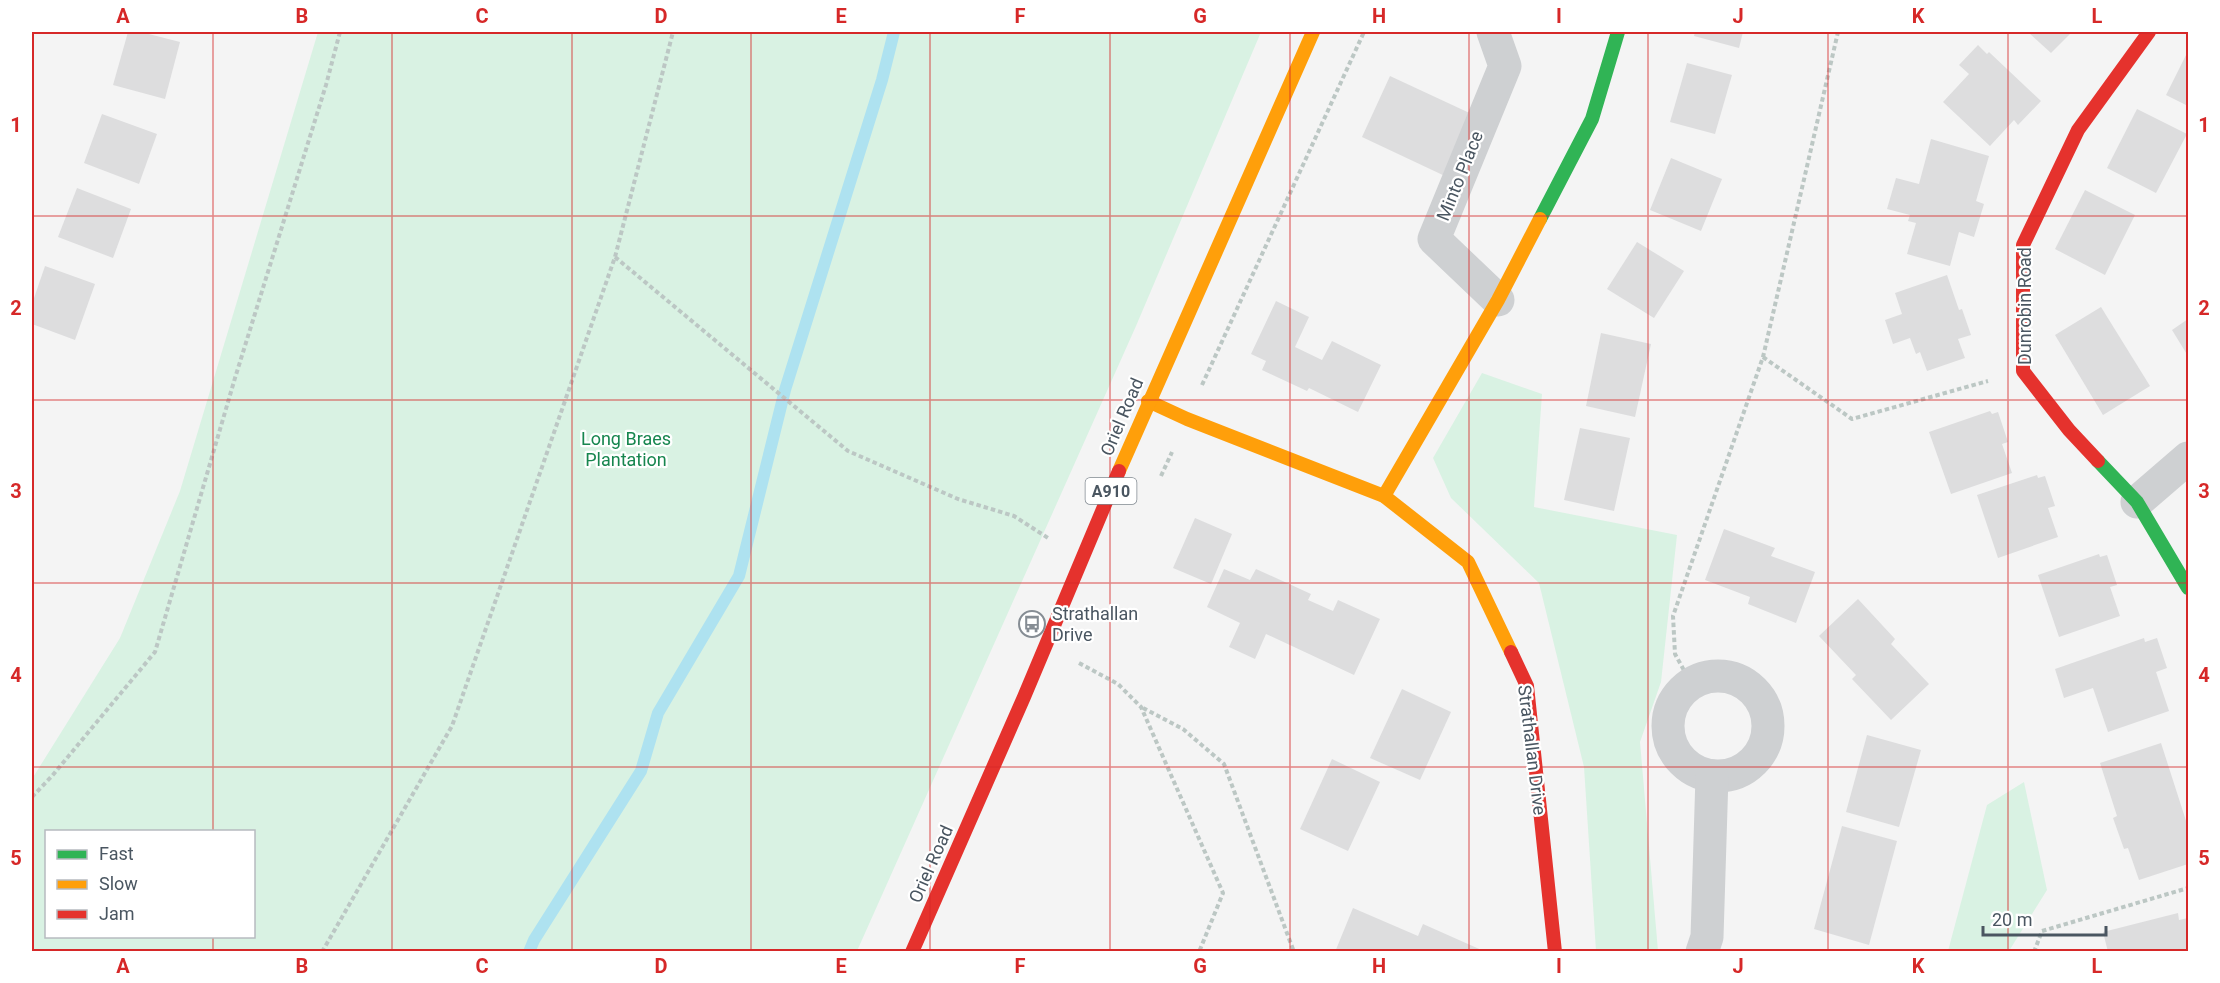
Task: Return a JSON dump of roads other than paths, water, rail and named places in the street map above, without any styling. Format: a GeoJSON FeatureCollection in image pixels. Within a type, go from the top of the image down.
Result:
{"type":"FeatureCollection","features":[{"type":"Feature","properties":{"kind":"street","name":"Oriel Road"},"geometry":{"type":"LineString","coordinates":[[912,951],[1024,697],[1148,400],[1313,32]]}},
{"type":"Feature","properties":{"kind":"street","name":"Minto Place"},"geometry":{"type":"LineString","coordinates":[[1493,32],[1505,66],[1434,239],[1498,300]]}},
{"type":"Feature","properties":{"kind":"street"},"geometry":{"type":"LineString","coordinates":[[1384,496],[1498,300],[1592,119],[1618,32]]}},
{"type":"Feature","properties":{"kind":"street","name":"Dunrobin Road"},"geometry":{"type":"LineString","coordinates":[[2150,32],[2078,130],[2023,245],[2023,371],[2069,430],[2137,502],[2188,588]]}},
{"type":"Feature","properties":{"kind":"street","name":"Strathallan Drive"},"geometry":{"type":"LineString","coordinates":[[1148,400],[1187,419],[1384,496],[1468,562],[1527,686],[1555,951]]}},
{"type":"Feature","properties":{"kind":"street"},"geometry":{"type":"LineString","coordinates":[[2137,502],[2188,458]]}},
{"type":"Feature","properties":{"kind":"street"},"geometry":{"type":"LineString","coordinates":[[1717,676],[1734,678],[1742,681],[1754,691],[1765,707],[1768,732],[1763,750],[1743,770],[1727,775],[1712,776],[1691,768],[1679,757],[1670,739],[1669,716],[1675,700],[1691,683],[1717,676]]}},
{"type":"Feature","properties":{"kind":"street"},"geometry":{"type":"LineString","coordinates":[[1702,951],[1707,937],[1712,776]]}},
{"type":"Feature","properties":{"kind":"waterway"},"geometry":{"type":"LineString","coordinates":[[529,952],[534,940],[641,771],[658,713],[739,576],[785,390],[882,80],[894,32]]}},
{"type":"Feature","properties":{"kind":"place","name":"Strathallan Drive"},"geometry":{"type":"Point","coordinates":[1032,624]}},
{"type":"Feature","properties":{"kind":"park label","name":"Long Braes Plantation"},"geometry":{"type":"Point","coordinates":[626,449]}}]}
